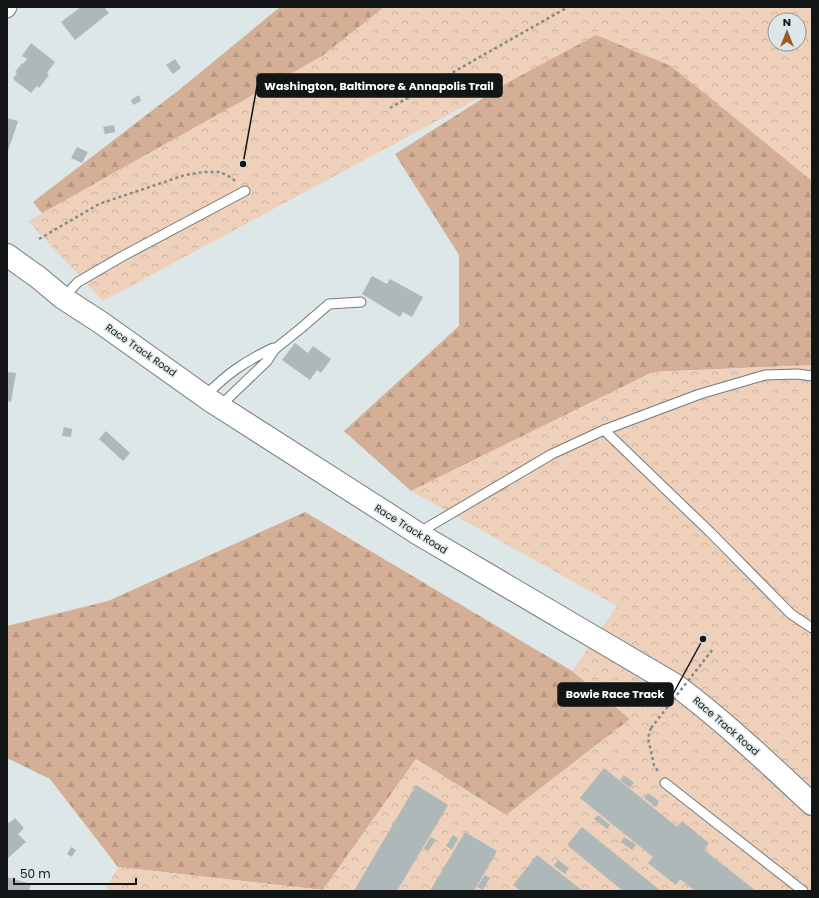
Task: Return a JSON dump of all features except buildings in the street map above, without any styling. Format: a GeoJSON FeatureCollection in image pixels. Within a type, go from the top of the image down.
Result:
{"type":"FeatureCollection","features":[{"type":"Feature","properties":{"kind":"street","name":"Race Track Road"},"geometry":{"type":"LineString","coordinates":[[7,255],[39,278],[63,298],[100,322],[212,401],[332,479],[383,510],[416,533],[676,686],[700,703],[739,736],[812,804]]}},
{"type":"Feature","properties":{"kind":"lane"},"geometry":{"type":"LineString","coordinates":[[63,298],[78,282],[121,257],[245,191]]}},
{"type":"Feature","properties":{"kind":"lane"},"geometry":{"type":"LineString","coordinates":[[212,401],[268,361],[275,349],[328,304],[361,302]]}},
{"type":"Feature","properties":{"kind":"lane"},"geometry":{"type":"LineString","coordinates":[[212,401],[221,380],[237,367],[273,348],[275,349]]}},
{"type":"Feature","properties":{"kind":"lane"},"geometry":{"type":"LineString","coordinates":[[416,533],[552,454],[604,430],[700,394],[765,374],[798,374],[812,376]]}},
{"type":"Feature","properties":{"kind":"lane"},"geometry":{"type":"LineString","coordinates":[[604,430],[791,614],[812,628]]}},
{"type":"Feature","properties":{"kind":"lane"},"geometry":{"type":"LineString","coordinates":[[665,783],[803,891]]}},
{"type":"Feature","properties":{"kind":"path"},"geometry":{"type":"LineString","coordinates":[[390,108],[568,7]]}},
{"type":"Feature","properties":{"kind":"path"},"geometry":{"type":"LineString","coordinates":[[39,239],[99,204],[185,175],[204,172],[220,172],[232,178],[245,191]]}},
{"type":"Feature","properties":{"kind":"path"},"geometry":{"type":"LineString","coordinates":[[665,783],[654,765],[648,738],[651,728],[713,649]]}},
{"type":"Feature","properties":{"kind":"green space"},"geometry":{"type":"Polygon","coordinates":[[[280,7],[422,7],[47,220],[33,202],[179,90],[280,7]]]}},
{"type":"Feature","properties":{"kind":"green space"},"geometry":{"type":"Polygon","coordinates":[[[384,7],[812,7],[812,181],[671,66],[596,35],[103,301],[28,221],[322,56],[384,7]]]}},
{"type":"Feature","properties":{"kind":"green space"},"geometry":{"type":"Polygon","coordinates":[[[619,12],[767,42],[767,52],[807,52],[807,46],[812,47],[812,365],[653,372],[411,491],[344,431],[459,326],[459,255],[395,154],[619,12]]]}},
{"type":"Feature","properties":{"kind":"green space"},"geometry":{"type":"Polygon","coordinates":[[[812,365],[812,891],[105,891],[118,867],[323,890],[416,759],[506,815],[630,719],[572,671],[617,606],[411,491],[653,372],[812,365]]]}},
{"type":"Feature","properties":{"kind":"green space"},"geometry":{"type":"Polygon","coordinates":[[[305,512],[572,671],[630,719],[506,815],[416,759],[323,890],[118,867],[50,779],[7,758],[7,626],[108,601],[305,512]]]}},
{"type":"Feature","properties":{"kind":"place","name":"Washington, Baltimore & Annapolis Trail"},"geometry":{"type":"Point","coordinates":[243,164]}},
{"type":"Feature","properties":{"kind":"place","name":"Bowie Race Track"},"geometry":{"type":"Point","coordinates":[703,639]}}]}
